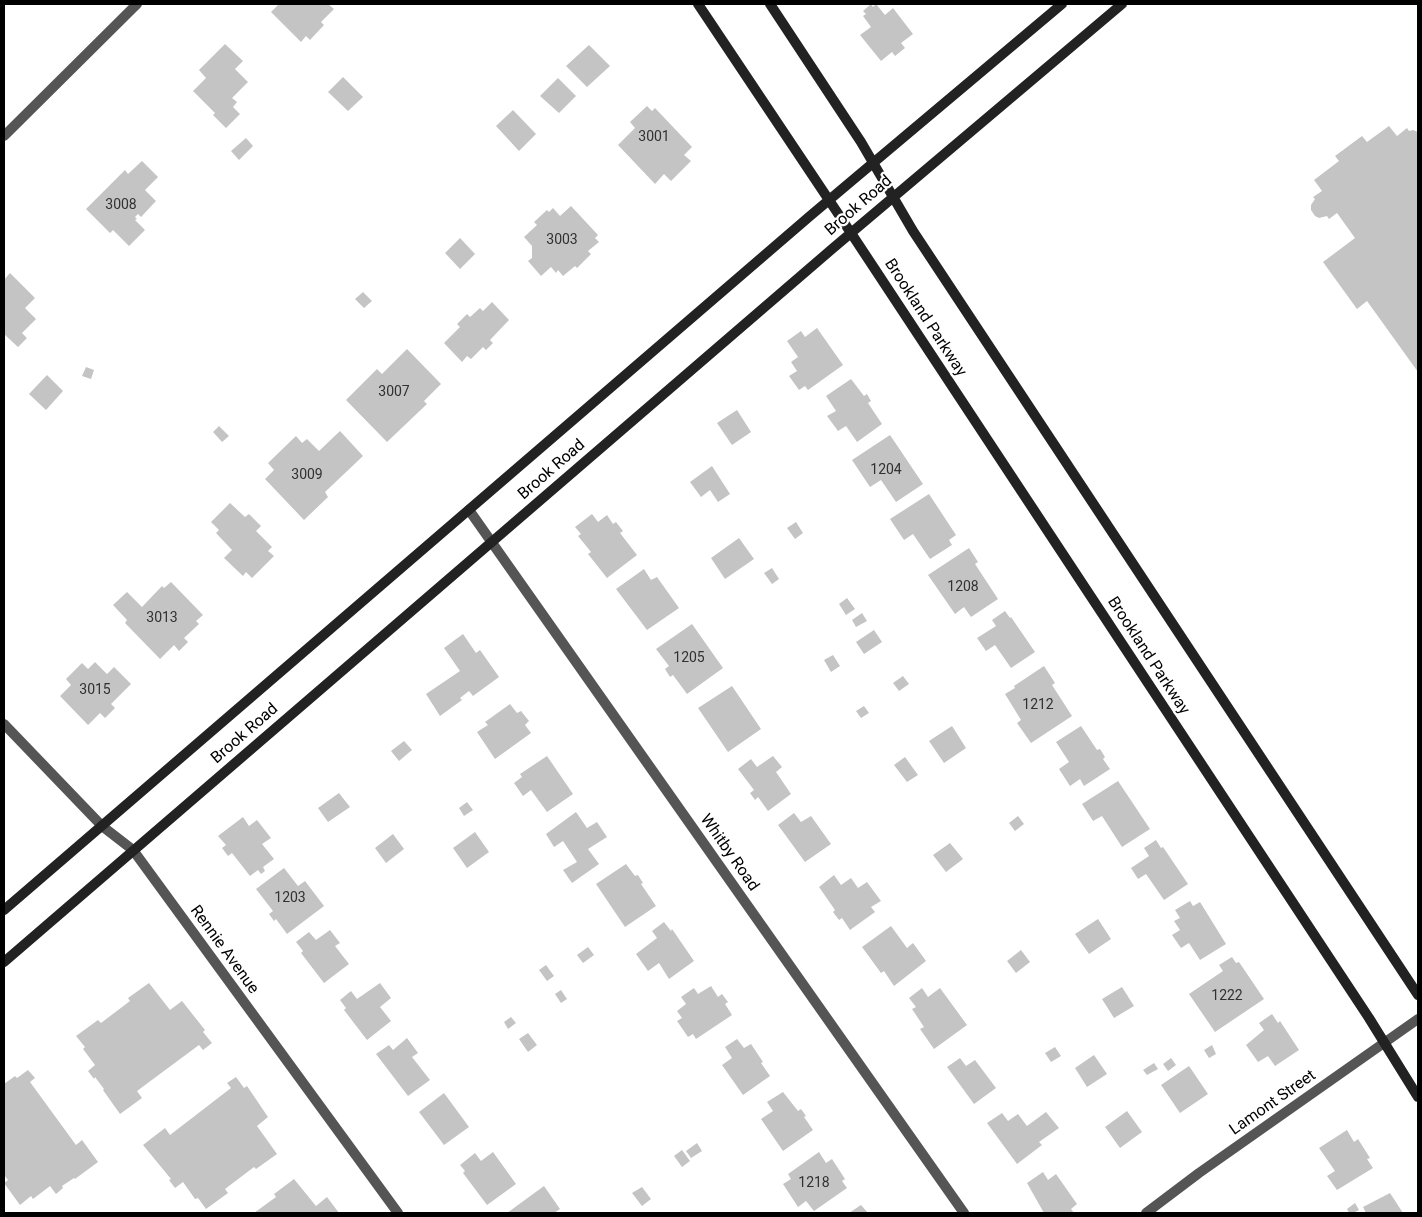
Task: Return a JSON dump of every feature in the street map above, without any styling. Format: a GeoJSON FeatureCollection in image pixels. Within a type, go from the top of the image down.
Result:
{"type":"FeatureCollection","features":[{"type":"Feature","properties":{"kind":"main road","name":"Brookland Parkway"},"geometry":{"type":"LineString","coordinates":[[698,4],[1385,1043],[1418,1097]]}},
{"type":"Feature","properties":{"kind":"main road"},"geometry":{"type":"LineString","coordinates":[[770,4],[873,163],[913,231],[1418,995]]}},
{"type":"Feature","properties":{"kind":"main road","name":"Brook Road"},"geometry":{"type":"LineString","coordinates":[[4,910],[829,200],[1062,4]]}},
{"type":"Feature","properties":{"kind":"main road","name":"Brook Road"},"geometry":{"type":"LineString","coordinates":[[4,962],[893,196],[1122,4]]}},
{"type":"Feature","properties":{"kind":"street"},"geometry":{"type":"LineString","coordinates":[[4,136],[137,4]]}},
{"type":"Feature","properties":{"kind":"street","name":"Whitby Road"},"geometry":{"type":"LineString","coordinates":[[469,510],[964,1213]]}},
{"type":"Feature","properties":{"kind":"street","name":"Rennie Avenue"},"geometry":{"type":"LineString","coordinates":[[4,724],[102,826],[133,850],[398,1213]]}},
{"type":"Feature","properties":{"kind":"street","name":"Lamont Street"},"geometry":{"type":"LineString","coordinates":[[1146,1213],[1199,1173],[1418,1019]]}},
{"type":"Feature","properties":{"kind":"building"},"geometry":{"type":"Polygon","coordinates":[[[279,4],[328,4],[334,9],[321,22],[324,25],[310,40],[306,36],[301,42],[271,12],[279,4]]]}},
{"type":"Feature","properties":{"kind":"building"},"geometry":{"type":"Polygon","coordinates":[[[871,4],[873,7],[876,4],[885,15],[893,8],[913,34],[901,43],[905,48],[895,56],[892,52],[881,61],[860,35],[871,27],[863,16],[866,14],[863,11],[871,4]]]}},
{"type":"Feature","properties":{"kind":"building"},"geometry":{"type":"Polygon","coordinates":[[[225,44],[243,61],[235,69],[248,82],[232,98],[237,102],[233,107],[240,114],[226,128],[213,115],[215,113],[193,91],[206,78],[199,70],[225,44]]]}},
{"type":"Feature","properties":{"kind":"building"},"geometry":{"type":"Polygon","coordinates":[[[589,45],[610,66],[587,87],[566,66],[589,45]]]}},
{"type":"Feature","properties":{"kind":"building"},"geometry":{"type":"Polygon","coordinates":[[[343,77],[363,97],[348,111],[328,92],[343,77]]]}},
{"type":"Feature","properties":{"kind":"building"},"geometry":{"type":"Polygon","coordinates":[[[558,78],[576,96],[559,113],[540,96],[558,78]]]}},
{"type":"Feature","properties":{"kind":"building"},"geometry":{"type":"Polygon","coordinates":[[[647,106],[652,111],[655,108],[692,147],[684,155],[691,161],[671,181],[664,174],[655,184],[618,145],[635,128],[630,122],[647,106]]]}},
{"type":"Feature","properties":{"kind":"building"},"geometry":{"type":"Polygon","coordinates":[[[513,110],[536,134],[519,151],[496,126],[513,110]]]}},
{"type":"Feature","properties":{"kind":"building"},"geometry":{"type":"Polygon","coordinates":[[[1389,126],[1397,136],[1407,128],[1409,131],[1418,132],[1418,372],[1367,301],[1357,309],[1323,262],[1355,238],[1337,213],[1329,219],[1327,216],[1319,218],[1311,210],[1311,205],[1315,199],[1313,197],[1322,191],[1314,180],[1339,161],[1335,156],[1362,136],[1367,142],[1389,126]]]}},
{"type":"Feature","properties":{"kind":"building"},"geometry":{"type":"Polygon","coordinates":[[[246,138],[253,146],[239,160],[231,151],[246,138]]]}},
{"type":"Feature","properties":{"kind":"building"},"geometry":{"type":"Polygon","coordinates":[[[142,161],[158,177],[145,190],[156,201],[141,217],[138,214],[135,217],[137,219],[135,220],[145,230],[129,246],[113,230],[110,233],[86,209],[125,170],[128,174],[142,161]]]}},
{"type":"Feature","properties":{"kind":"building"},"geometry":{"type":"Polygon","coordinates":[[[571,206],[598,235],[595,238],[599,242],[588,251],[591,254],[577,268],[575,266],[563,276],[558,270],[556,273],[551,267],[541,276],[528,261],[532,258],[532,246],[524,237],[537,225],[534,222],[547,210],[549,212],[553,208],[560,216],[571,206]]]}},
{"type":"Feature","properties":{"kind":"building"},"geometry":{"type":"Polygon","coordinates":[[[460,238],[475,254],[460,269],[445,253],[460,238]]]}},
{"type":"Feature","properties":{"kind":"building"},"geometry":{"type":"Polygon","coordinates":[[[10,273],[35,298],[25,308],[36,319],[22,333],[27,338],[18,347],[4,334],[4,280],[10,273]]]}},
{"type":"Feature","properties":{"kind":"building"},"geometry":{"type":"Polygon","coordinates":[[[363,292],[372,301],[364,308],[355,299],[363,292]]]}},
{"type":"Feature","properties":{"kind":"building"},"geometry":{"type":"Polygon","coordinates":[[[492,302],[509,320],[490,340],[493,343],[486,350],[483,347],[471,359],[467,356],[462,362],[444,343],[460,327],[457,324],[467,314],[470,317],[480,308],[483,311],[492,302]]]}},
{"type":"Feature","properties":{"kind":"building"},"geometry":{"type":"Polygon","coordinates":[[[817,328],[843,365],[808,390],[805,386],[799,390],[789,376],[797,371],[791,362],[798,357],[787,341],[801,331],[805,337],[817,328]]]}},
{"type":"Feature","properties":{"kind":"building"},"geometry":{"type":"Polygon","coordinates":[[[407,349],[441,384],[424,401],[427,404],[387,442],[346,400],[377,369],[382,374],[407,349]]]}},
{"type":"Feature","properties":{"kind":"building"},"geometry":{"type":"Polygon","coordinates":[[[86,367],[94,370],[91,379],[82,376],[86,367]]]}},
{"type":"Feature","properties":{"kind":"building"},"geometry":{"type":"Polygon","coordinates":[[[47,375],[63,391],[46,410],[29,394],[47,375]]]}},
{"type":"Feature","properties":{"kind":"building"},"geometry":{"type":"Polygon","coordinates":[[[851,379],[864,396],[867,394],[871,401],[868,403],[882,424],[857,442],[846,426],[838,431],[827,416],[836,411],[826,396],[851,379]]]}},
{"type":"Feature","properties":{"kind":"building"},"geometry":{"type":"Polygon","coordinates":[[[737,410],[751,432],[732,445],[717,423],[737,410]]]}},
{"type":"Feature","properties":{"kind":"building"},"geometry":{"type":"Polygon","coordinates":[[[219,426],[229,436],[222,442],[213,432],[219,426]]]}},
{"type":"Feature","properties":{"kind":"building"},"geometry":{"type":"Polygon","coordinates":[[[340,431],[363,456],[325,492],[328,497],[304,520],[265,479],[274,470],[268,463],[296,436],[302,443],[307,439],[319,451],[340,431]]]}},
{"type":"Feature","properties":{"kind":"building"},"geometry":{"type":"Polygon","coordinates":[[[890,435],[923,484],[896,502],[881,480],[870,487],[852,460],[890,435]]]}},
{"type":"Feature","properties":{"kind":"building"},"geometry":{"type":"Polygon","coordinates":[[[712,466],[730,494],[718,502],[710,490],[701,497],[690,482],[712,466]]]}},
{"type":"Feature","properties":{"kind":"building"},"geometry":{"type":"Polygon","coordinates":[[[929,494],[956,535],[949,540],[952,545],[930,559],[913,534],[904,540],[890,519],[929,494]]]}},
{"type":"Feature","properties":{"kind":"building"},"geometry":{"type":"Polygon","coordinates":[[[230,503],[245,517],[249,514],[261,526],[256,531],[272,547],[268,551],[274,556],[252,578],[246,572],[243,576],[224,558],[232,550],[216,533],[219,530],[211,522],[230,503]]]}},
{"type":"Feature","properties":{"kind":"building"},"geometry":{"type":"Polygon","coordinates":[[[592,514],[598,522],[607,515],[613,524],[616,522],[623,531],[620,533],[637,555],[607,578],[588,554],[591,552],[578,536],[581,534],[575,527],[592,514]]]}},
{"type":"Feature","properties":{"kind":"building"},"geometry":{"type":"Polygon","coordinates":[[[796,522],[803,533],[795,539],[787,528],[796,522]]]}},
{"type":"Feature","properties":{"kind":"building"},"geometry":{"type":"Polygon","coordinates":[[[739,538],[754,559],[725,579],[711,558],[739,538]]]}},
{"type":"Feature","properties":{"kind":"building"},"geometry":{"type":"Polygon","coordinates":[[[969,548],[978,562],[975,564],[998,599],[971,617],[964,607],[955,614],[928,575],[969,548]]]}},
{"type":"Feature","properties":{"kind":"building"},"geometry":{"type":"Polygon","coordinates":[[[772,568],[779,579],[772,584],[764,573],[772,568]]]}},
{"type":"Feature","properties":{"kind":"building"},"geometry":{"type":"Polygon","coordinates":[[[644,569],[651,580],[657,577],[679,608],[647,630],[616,589],[644,569]]]}},
{"type":"Feature","properties":{"kind":"building"},"geometry":{"type":"Polygon","coordinates":[[[171,582],[203,615],[196,621],[199,624],[184,638],[188,642],[179,651],[174,645],[160,659],[125,623],[127,620],[113,605],[127,592],[142,607],[162,586],[164,588],[171,582]]]}},
{"type":"Feature","properties":{"kind":"building"},"geometry":{"type":"Polygon","coordinates":[[[847,598],[855,609],[846,615],[839,604],[847,598]]]}},
{"type":"Feature","properties":{"kind":"building"},"geometry":{"type":"Polygon","coordinates":[[[1005,611],[1035,652],[1011,668],[995,645],[986,651],[977,638],[996,626],[992,620],[1005,611]]]}},
{"type":"Feature","properties":{"kind":"building"},"geometry":{"type":"Polygon","coordinates":[[[862,613],[867,621],[856,627],[852,620],[862,613]]]}},
{"type":"Feature","properties":{"kind":"building"},"geometry":{"type":"Polygon","coordinates":[[[692,624],[723,668],[687,694],[673,675],[670,677],[665,669],[669,666],[656,649],[692,624]]]}},
{"type":"Feature","properties":{"kind":"building"},"geometry":{"type":"Polygon","coordinates":[[[874,630],[882,642],[864,654],[856,642],[874,630]]]}},
{"type":"Feature","properties":{"kind":"building"},"geometry":{"type":"Polygon","coordinates":[[[463,634],[476,653],[480,650],[499,677],[473,696],[469,691],[460,698],[462,700],[440,716],[426,694],[460,671],[444,648],[463,634]]]}},
{"type":"Feature","properties":{"kind":"building"},"geometry":{"type":"Polygon","coordinates":[[[833,655],[840,666],[831,672],[824,660],[833,655]]]}},
{"type":"Feature","properties":{"kind":"building"},"geometry":{"type":"Polygon","coordinates":[[[95,662],[107,674],[114,667],[131,684],[111,704],[115,708],[105,718],[100,713],[88,725],[60,696],[71,685],[66,679],[82,663],[88,669],[95,662]]]}},
{"type":"Feature","properties":{"kind":"building"},"geometry":{"type":"Polygon","coordinates":[[[1044,666],[1055,683],[1052,685],[1072,716],[1031,743],[1017,723],[1021,720],[1005,694],[1044,666]]]}},
{"type":"Feature","properties":{"kind":"building"},"geometry":{"type":"Polygon","coordinates":[[[903,676],[909,684],[899,691],[893,683],[903,676]]]}},
{"type":"Feature","properties":{"kind":"building"},"geometry":{"type":"Polygon","coordinates":[[[732,686],[761,729],[728,752],[698,708],[732,686]]]}},
{"type":"Feature","properties":{"kind":"building"},"geometry":{"type":"Polygon","coordinates":[[[510,704],[517,713],[521,711],[529,721],[525,725],[531,733],[495,759],[477,732],[488,725],[485,722],[510,704]]]}},
{"type":"Feature","properties":{"kind":"building"},"geometry":{"type":"Polygon","coordinates":[[[864,706],[869,713],[861,718],[856,711],[864,706]]]}},
{"type":"Feature","properties":{"kind":"building"},"geometry":{"type":"Polygon","coordinates":[[[952,726],[966,748],[944,763],[929,741],[952,726]]]}},
{"type":"Feature","properties":{"kind":"building"},"geometry":{"type":"Polygon","coordinates":[[[1081,726],[1097,750],[1100,749],[1105,757],[1103,759],[1110,769],[1084,786],[1080,779],[1070,786],[1059,769],[1069,762],[1056,742],[1081,726]]]}},
{"type":"Feature","properties":{"kind":"building"},"geometry":{"type":"Polygon","coordinates":[[[404,741],[412,750],[399,761],[391,751],[404,741]]]}},
{"type":"Feature","properties":{"kind":"building"},"geometry":{"type":"Polygon","coordinates":[[[547,756],[573,794],[547,812],[531,790],[523,796],[514,783],[522,777],[520,774],[547,756]]]}},
{"type":"Feature","properties":{"kind":"building"},"geometry":{"type":"Polygon","coordinates":[[[773,756],[782,767],[776,772],[791,794],[768,811],[758,797],[755,800],[750,793],[754,790],[738,769],[751,759],[757,767],[773,756]]]}},
{"type":"Feature","properties":{"kind":"building"},"geometry":{"type":"Polygon","coordinates":[[[905,757],[918,775],[907,782],[894,765],[905,757]]]}},
{"type":"Feature","properties":{"kind":"building"},"geometry":{"type":"Polygon","coordinates":[[[1118,781],[1150,829],[1122,847],[1102,816],[1093,821],[1082,804],[1118,781]]]}},
{"type":"Feature","properties":{"kind":"building"},"geometry":{"type":"Polygon","coordinates":[[[339,793],[350,807],[328,822],[318,808],[339,793]]]}},
{"type":"Feature","properties":{"kind":"building"},"geometry":{"type":"Polygon","coordinates":[[[467,802],[473,810],[464,816],[459,808],[467,802]]]}},
{"type":"Feature","properties":{"kind":"building"},"geometry":{"type":"Polygon","coordinates":[[[576,812],[587,828],[597,822],[607,837],[588,849],[599,864],[572,883],[563,870],[577,862],[563,841],[554,847],[546,834],[576,812]]]}},
{"type":"Feature","properties":{"kind":"building"},"geometry":{"type":"Polygon","coordinates":[[[794,813],[801,822],[811,816],[831,844],[805,862],[778,825],[794,813]]]}},
{"type":"Feature","properties":{"kind":"building"},"geometry":{"type":"Polygon","coordinates":[[[1018,816],[1024,824],[1015,831],[1009,823],[1018,816]]]}},
{"type":"Feature","properties":{"kind":"building"},"geometry":{"type":"Polygon","coordinates":[[[243,817],[249,826],[257,820],[271,838],[262,844],[274,859],[263,867],[265,871],[261,874],[258,870],[250,876],[232,853],[228,856],[222,848],[226,845],[218,836],[243,817]]]}},
{"type":"Feature","properties":{"kind":"building"},"geometry":{"type":"Polygon","coordinates":[[[475,832],[489,852],[467,868],[453,848],[475,832]]]}},
{"type":"Feature","properties":{"kind":"building"},"geometry":{"type":"Polygon","coordinates":[[[393,834],[404,849],[386,863],[375,848],[393,834]]]}},
{"type":"Feature","properties":{"kind":"building"},"geometry":{"type":"Polygon","coordinates":[[[1156,840],[1161,848],[1163,847],[1188,884],[1164,900],[1146,874],[1138,879],[1131,868],[1149,856],[1144,848],[1156,840]]]}},
{"type":"Feature","properties":{"kind":"building"},"geometry":{"type":"Polygon","coordinates":[[[950,843],[963,859],[946,872],[933,855],[950,843]]]}},
{"type":"Feature","properties":{"kind":"building"},"geometry":{"type":"Polygon","coordinates":[[[626,864],[635,876],[638,875],[643,883],[641,884],[656,906],[625,927],[596,884],[626,864]]]}},
{"type":"Feature","properties":{"kind":"building"},"geometry":{"type":"Polygon","coordinates":[[[284,868],[298,886],[305,881],[324,906],[287,934],[276,919],[274,921],[269,914],[273,911],[256,889],[284,868]]]}},
{"type":"Feature","properties":{"kind":"building"},"geometry":{"type":"Polygon","coordinates":[[[834,875],[841,885],[851,878],[858,888],[867,882],[881,901],[871,907],[875,912],[850,930],[842,918],[839,920],[833,912],[835,910],[819,887],[834,875]]]}},
{"type":"Feature","properties":{"kind":"building"},"geometry":{"type":"Polygon","coordinates":[[[1190,901],[1193,906],[1200,902],[1226,944],[1200,960],[1189,943],[1181,948],[1172,935],[1180,930],[1174,921],[1180,918],[1175,910],[1190,901]]]}},
{"type":"Feature","properties":{"kind":"building"},"geometry":{"type":"Polygon","coordinates":[[[1098,919],[1111,939],[1089,954],[1075,934],[1098,919]]]}},
{"type":"Feature","properties":{"kind":"building"},"geometry":{"type":"Polygon","coordinates":[[[664,922],[671,931],[672,929],[694,961],[669,979],[659,963],[648,971],[636,954],[657,938],[652,931],[664,922]]]}},
{"type":"Feature","properties":{"kind":"building"},"geometry":{"type":"Polygon","coordinates":[[[891,926],[907,948],[913,943],[926,961],[894,986],[884,971],[881,973],[862,947],[891,926]]]}},
{"type":"Feature","properties":{"kind":"building"},"geometry":{"type":"Polygon","coordinates":[[[330,930],[340,943],[335,946],[349,964],[324,983],[301,953],[303,951],[296,942],[309,932],[316,940],[330,930]]]}},
{"type":"Feature","properties":{"kind":"building"},"geometry":{"type":"Polygon","coordinates":[[[588,947],[594,955],[583,963],[577,955],[588,947]]]}},
{"type":"Feature","properties":{"kind":"building"},"geometry":{"type":"Polygon","coordinates":[[[1021,950],[1030,962],[1016,973],[1007,961],[1021,950]]]}},
{"type":"Feature","properties":{"kind":"building"},"geometry":{"type":"Polygon","coordinates":[[[1232,957],[1236,963],[1239,962],[1264,999],[1215,1032],[1189,994],[1223,971],[1219,965],[1232,957]]]}},
{"type":"Feature","properties":{"kind":"building"},"geometry":{"type":"Polygon","coordinates":[[[546,965],[554,976],[547,981],[539,970],[546,965]]]}},
{"type":"Feature","properties":{"kind":"building"},"geometry":{"type":"Polygon","coordinates":[[[149,983],[170,1010],[182,1001],[205,1030],[203,1032],[212,1043],[203,1050],[199,1045],[137,1091],[142,1098],[120,1114],[104,1089],[88,1071],[95,1065],[76,1036],[98,1020],[101,1023],[130,1001],[128,998],[149,983]]]}},
{"type":"Feature","properties":{"kind":"building"},"geometry":{"type":"Polygon","coordinates":[[[380,983],[391,998],[380,1007],[391,1021],[367,1040],[344,1010],[346,1008],[340,1000],[351,991],[357,999],[380,983]]]}},
{"type":"Feature","properties":{"kind":"building"},"geometry":{"type":"Polygon","coordinates":[[[711,986],[718,997],[722,994],[728,1002],[725,1004],[732,1015],[696,1039],[693,1034],[688,1037],[677,1021],[682,1018],[677,1011],[686,1004],[681,997],[694,988],[698,994],[711,986]]]}},
{"type":"Feature","properties":{"kind":"building"},"geometry":{"type":"Polygon","coordinates":[[[1122,987],[1134,1006],[1114,1018],[1102,999],[1122,987]]]}},
{"type":"Feature","properties":{"kind":"building"},"geometry":{"type":"Polygon","coordinates":[[[922,988],[928,997],[940,988],[967,1025],[934,1049],[920,1029],[924,1027],[912,1009],[916,1007],[909,998],[922,988]]]}},
{"type":"Feature","properties":{"kind":"building"},"geometry":{"type":"Polygon","coordinates":[[[561,990],[567,999],[561,1003],[555,994],[561,990]]]}},
{"type":"Feature","properties":{"kind":"building"},"geometry":{"type":"Polygon","coordinates":[[[1272,1014],[1278,1023],[1280,1021],[1299,1050],[1275,1066],[1268,1056],[1258,1062],[1246,1045],[1264,1030],[1259,1023],[1272,1014]]]}},
{"type":"Feature","properties":{"kind":"building"},"geometry":{"type":"Polygon","coordinates":[[[511,1017],[516,1023],[508,1029],[504,1022],[511,1017]]]}},
{"type":"Feature","properties":{"kind":"building"},"geometry":{"type":"Polygon","coordinates":[[[528,1033],[537,1045],[528,1052],[519,1039],[528,1033]]]}},
{"type":"Feature","properties":{"kind":"building"},"geometry":{"type":"Polygon","coordinates":[[[407,1038],[418,1053],[412,1057],[430,1080],[408,1096],[376,1054],[389,1045],[393,1050],[407,1038]]]}},
{"type":"Feature","properties":{"kind":"building"},"geometry":{"type":"Polygon","coordinates":[[[737,1039],[744,1048],[751,1044],[770,1076],[743,1095],[722,1065],[732,1058],[725,1047],[737,1039]]]}},
{"type":"Feature","properties":{"kind":"building"},"geometry":{"type":"Polygon","coordinates":[[[1212,1045],[1216,1054],[1209,1058],[1204,1050],[1212,1045]]]}},
{"type":"Feature","properties":{"kind":"building"},"geometry":{"type":"Polygon","coordinates":[[[1055,1047],[1061,1056],[1051,1062],[1045,1053],[1055,1047]]]}},
{"type":"Feature","properties":{"kind":"building"},"geometry":{"type":"Polygon","coordinates":[[[1094,1055],[1107,1074],[1087,1087],[1075,1068],[1094,1055]]]}},
{"type":"Feature","properties":{"kind":"building"},"geometry":{"type":"Polygon","coordinates":[[[960,1058],[966,1066],[975,1060],[996,1088],[974,1104],[947,1067],[960,1058]]]}},
{"type":"Feature","properties":{"kind":"building"},"geometry":{"type":"Polygon","coordinates":[[[1171,1058],[1176,1065],[1168,1071],[1163,1064],[1171,1058]]]}},
{"type":"Feature","properties":{"kind":"building"},"geometry":{"type":"Polygon","coordinates":[[[1154,1063],[1158,1069],[1147,1075],[1143,1070],[1154,1063]]]}},
{"type":"Feature","properties":{"kind":"building"},"geometry":{"type":"Polygon","coordinates":[[[1189,1066],[1208,1094],[1180,1113],[1161,1085],[1189,1066]]]}},
{"type":"Feature","properties":{"kind":"building"},"geometry":{"type":"Polygon","coordinates":[[[28,1070],[35,1078],[30,1082],[76,1145],[82,1140],[98,1162],[62,1186],[63,1188],[56,1194],[50,1186],[33,1199],[31,1196],[20,1205],[4,1183],[8,1180],[4,1175],[4,1084],[28,1070]]]}},
{"type":"Feature","properties":{"kind":"building"},"geometry":{"type":"Polygon","coordinates":[[[236,1077],[244,1088],[247,1086],[268,1117],[257,1126],[277,1154],[256,1169],[254,1167],[225,1189],[228,1193],[206,1209],[198,1198],[195,1199],[183,1182],[175,1188],[169,1180],[171,1179],[143,1145],[165,1128],[170,1135],[231,1088],[227,1083],[236,1077]]]}},
{"type":"Feature","properties":{"kind":"building"},"geometry":{"type":"Polygon","coordinates":[[[783,1092],[798,1111],[801,1109],[813,1130],[783,1151],[761,1119],[773,1111],[767,1102],[783,1092]]]}},
{"type":"Feature","properties":{"kind":"building"},"geometry":{"type":"Polygon","coordinates":[[[444,1093],[469,1127],[444,1145],[419,1112],[444,1093]]]}},
{"type":"Feature","properties":{"kind":"building"},"geometry":{"type":"Polygon","coordinates":[[[1127,1111],[1142,1132],[1120,1148],[1105,1127],[1127,1111]]]}},
{"type":"Feature","properties":{"kind":"building"},"geometry":{"type":"Polygon","coordinates":[[[1046,1112],[1059,1128],[1039,1142],[1042,1145],[1017,1164],[987,1123],[1002,1113],[1008,1121],[1018,1114],[1027,1126],[1046,1112]]]}},
{"type":"Feature","properties":{"kind":"building"},"geometry":{"type":"Polygon","coordinates":[[[1347,1130],[1354,1142],[1358,1139],[1370,1158],[1367,1159],[1373,1168],[1337,1190],[1327,1176],[1335,1171],[1319,1148],[1347,1130]]]}},
{"type":"Feature","properties":{"kind":"building"},"geometry":{"type":"Polygon","coordinates":[[[697,1143],[702,1151],[691,1158],[686,1151],[697,1143]]]}},
{"type":"Feature","properties":{"kind":"building"},"geometry":{"type":"Polygon","coordinates":[[[682,1150],[690,1161],[682,1167],[674,1156],[682,1150]]]}},
{"type":"Feature","properties":{"kind":"building"},"geometry":{"type":"Polygon","coordinates":[[[493,1152],[516,1184],[487,1205],[463,1173],[465,1171],[460,1165],[475,1153],[481,1161],[493,1152]]]}},
{"type":"Feature","properties":{"kind":"building"},"geometry":{"type":"Polygon","coordinates":[[[819,1152],[826,1163],[832,1159],[845,1179],[842,1181],[847,1188],[814,1211],[806,1201],[798,1207],[783,1184],[791,1179],[788,1174],[819,1152]]]}},
{"type":"Feature","properties":{"kind":"building"},"geometry":{"type":"Polygon","coordinates":[[[1043,1172],[1048,1180],[1056,1174],[1077,1204],[1071,1209],[1074,1213],[1044,1213],[1027,1183],[1043,1172]]]}},
{"type":"Feature","properties":{"kind":"building"},"geometry":{"type":"Polygon","coordinates":[[[294,1179],[316,1206],[327,1197],[339,1213],[254,1213],[276,1197],[274,1194],[294,1179]]]}},
{"type":"Feature","properties":{"kind":"building"},"geometry":{"type":"Polygon","coordinates":[[[544,1186],[560,1209],[554,1213],[507,1213],[544,1186]]]}},
{"type":"Feature","properties":{"kind":"building"},"geometry":{"type":"Polygon","coordinates":[[[642,1187],[651,1199],[642,1206],[632,1193],[642,1187]]]}},
{"type":"Feature","properties":{"kind":"building"},"geometry":{"type":"Polygon","coordinates":[[[1390,1193],[1403,1213],[1366,1213],[1363,1207],[1390,1193]]]}},
{"type":"Feature","properties":{"kind":"building"},"geometry":{"type":"Polygon","coordinates":[[[1355,1203],[1359,1210],[1349,1213],[1347,1209],[1355,1203]]]}},
{"type":"Feature","properties":{"kind":"building"},"geometry":{"type":"Polygon","coordinates":[[[861,1205],[868,1213],[849,1213],[861,1205]]]}}]}
